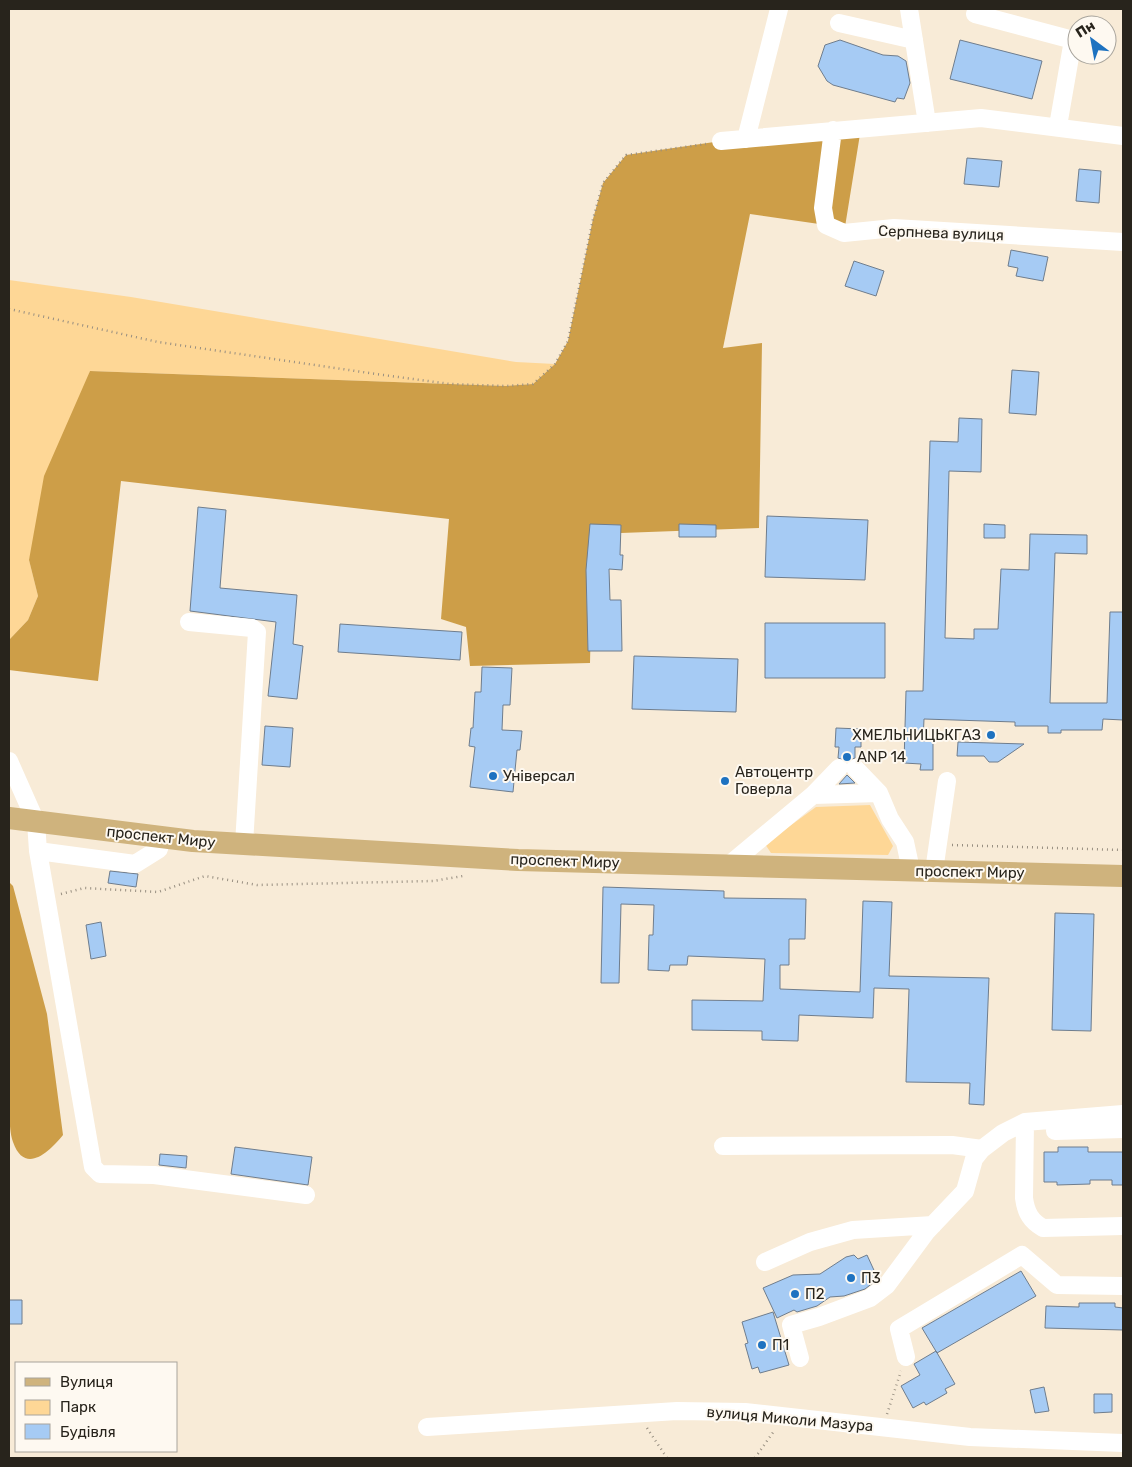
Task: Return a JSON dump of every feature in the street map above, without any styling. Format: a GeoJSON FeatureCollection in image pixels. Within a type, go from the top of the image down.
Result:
{"type":"FeatureCollection","features":[{"type":"Feature","properties":{"kind":"main road","name":"проспект Миру"},"geometry":{"type":"LineString","coordinates":[[9,818],[161,837],[244,844],[518,860],[1123,876]]}},
{"type":"Feature","properties":{"kind":"street"},"geometry":{"type":"LineString","coordinates":[[746,139],[779,9]]}},
{"type":"Feature","properties":{"kind":"street"},"geometry":{"type":"LineString","coordinates":[[909,9],[927,123]]}},
{"type":"Feature","properties":{"kind":"street"},"geometry":{"type":"LineString","coordinates":[[975,14],[1073,40],[1058,126]]}},
{"type":"Feature","properties":{"kind":"street"},"geometry":{"type":"LineString","coordinates":[[839,23],[914,40]]}},
{"type":"Feature","properties":{"kind":"street"},"geometry":{"type":"LineString","coordinates":[[721,141],[981,118],[1058,126],[1123,136]]}},
{"type":"Feature","properties":{"kind":"street","name":"Серпнева вулиця"},"geometry":{"type":"LineString","coordinates":[[833,130],[823,208],[826,225],[844,233],[894,228],[1123,242]]}},
{"type":"Feature","properties":{"kind":"street"},"geometry":{"type":"LineString","coordinates":[[189,622],[252,628],[257,632],[244,844]]}},
{"type":"Feature","properties":{"kind":"street"},"geometry":{"type":"LineString","coordinates":[[9,761],[36,822],[38,851],[92,1167],[100,1174],[154,1175],[306,1195]]}},
{"type":"Feature","properties":{"kind":"street"},"geometry":{"type":"LineString","coordinates":[[730,865],[812,794],[847,768],[879,793],[890,819],[905,842],[911,870]]}},
{"type":"Feature","properties":{"kind":"street"},"geometry":{"type":"LineString","coordinates":[[934,871],[947,782]]}},
{"type":"Feature","properties":{"kind":"street"},"geometry":{"type":"LineString","coordinates":[[812,794],[879,793]]}},
{"type":"Feature","properties":{"kind":"street"},"geometry":{"type":"LineString","coordinates":[[38,851],[135,864],[159,850],[161,837]]}},
{"type":"Feature","properties":{"kind":"street"},"geometry":{"type":"LineString","coordinates":[[800,1358],[791,1324],[819,1317],[870,1298],[887,1285],[932,1225],[965,1191],[974,1159],[982,1149],[1003,1133],[1025,1127],[1123,1114]]}},
{"type":"Feature","properties":{"kind":"street"},"geometry":{"type":"LineString","coordinates":[[1025,1127],[1123,1129]]}},
{"type":"Feature","properties":{"kind":"street"},"geometry":{"type":"LineString","coordinates":[[1025,1127],[1024,1198],[1026,1210],[1034,1222],[1043,1228],[1123,1226]]}},
{"type":"Feature","properties":{"kind":"street"},"geometry":{"type":"LineString","coordinates":[[724,1146],[952,1145],[982,1149]]}},
{"type":"Feature","properties":{"kind":"street"},"geometry":{"type":"LineString","coordinates":[[765,1262],[810,1242],[853,1230],[932,1225]]}},
{"type":"Feature","properties":{"kind":"street"},"geometry":{"type":"LineString","coordinates":[[906,1357],[899,1329],[1022,1255],[1057,1285],[1123,1286]]}},
{"type":"Feature","properties":{"kind":"street","name":"вулиця Миколи Мазура"},"geometry":{"type":"LineString","coordinates":[[427,1427],[677,1411],[745,1412],[970,1436],[1123,1443]]}},
{"type":"Feature","properties":{"kind":"path"},"geometry":{"type":"LineString","coordinates":[[9,309],[158,342],[376,374],[450,384],[506,386],[533,384],[554,364],[568,341],[593,219],[603,183],[626,155],[721,141]]}},
{"type":"Feature","properties":{"kind":"path"},"geometry":{"type":"LineString","coordinates":[[938,844],[1123,850]]}},
{"type":"Feature","properties":{"kind":"path"},"geometry":{"type":"LineString","coordinates":[[883,1427],[906,1357]]}},
{"type":"Feature","properties":{"kind":"path"},"geometry":{"type":"LineString","coordinates":[[637,1413],[667,1458]]}},
{"type":"Feature","properties":{"kind":"path"},"geometry":{"type":"LineString","coordinates":[[755,1458],[785,1416]]}},
{"type":"Feature","properties":{"kind":"green space"},"geometry":{"type":"Polygon","coordinates":[[[9,280],[131,297],[516,362],[555,364],[533,384],[506,386],[90,371],[29,560],[38,596],[28,620],[9,640],[9,280]]]}},
{"type":"Feature","properties":{"kind":"green space"},"geometry":{"type":"Polygon","coordinates":[[[870,805],[893,846],[888,855],[771,853],[765,844],[816,807],[870,805]]]}},
{"type":"Feature","properties":{"kind":"shaded area"},"geometry":{"type":"Polygon","coordinates":[[[861,128],[844,233],[826,225],[750,214],[723,348],[762,343],[759,528],[593,534],[590,663],[470,666],[466,627],[441,619],[449,519],[121,481],[98,681],[9,670],[9,640],[28,620],[38,596],[29,560],[44,476],[90,371],[506,386],[533,384],[555,364],[568,341],[593,219],[603,183],[626,155],[721,141],[861,128]]]}},
{"type":"Feature","properties":{"kind":"shaded area"},"geometry":{"type":"Polygon","coordinates":[[[9,882],[13,886],[47,1014],[63,1135],[45,1153],[31,1159],[24,1158],[18,1152],[13,1142],[9,1115],[9,882]]]}},
{"type":"Feature","properties":{"kind":"building"},"geometry":{"type":"Polygon","coordinates":[[[840,40],[883,55],[898,56],[906,61],[910,83],[904,99],[897,98],[895,102],[833,85],[827,81],[818,66],[825,45],[840,40]]]}},
{"type":"Feature","properties":{"kind":"building"},"geometry":{"type":"Polygon","coordinates":[[[960,40],[1042,61],[1032,99],[950,79],[960,40]]]}},
{"type":"Feature","properties":{"kind":"building"},"geometry":{"type":"Polygon","coordinates":[[[967,158],[1002,161],[999,187],[964,184],[967,158]]]}},
{"type":"Feature","properties":{"kind":"building"},"geometry":{"type":"Polygon","coordinates":[[[1079,169],[1101,171],[1099,203],[1076,201],[1079,169]]]}},
{"type":"Feature","properties":{"kind":"building"},"geometry":{"type":"Polygon","coordinates":[[[1011,250],[1048,257],[1043,281],[1016,276],[1018,268],[1008,266],[1011,250]]]}},
{"type":"Feature","properties":{"kind":"building"},"geometry":{"type":"Polygon","coordinates":[[[854,261],[884,271],[876,296],[845,286],[854,261]]]}},
{"type":"Feature","properties":{"kind":"building"},"geometry":{"type":"Polygon","coordinates":[[[1012,370],[1039,372],[1036,415],[1009,413],[1012,370]]]}},
{"type":"Feature","properties":{"kind":"building"},"geometry":{"type":"Polygon","coordinates":[[[959,418],[982,419],[981,472],[949,471],[945,638],[974,639],[974,629],[998,629],[1001,569],[1029,570],[1030,534],[1087,535],[1087,554],[1055,553],[1050,703],[1107,703],[1110,612],[1123,612],[1123,720],[1103,719],[1102,730],[1061,730],[1061,733],[1048,733],[1048,726],[1015,726],[1015,722],[924,719],[923,741],[933,741],[933,770],[920,770],[921,764],[904,763],[906,691],[923,691],[930,441],[958,442],[959,418]]]}},
{"type":"Feature","properties":{"kind":"building"},"geometry":{"type":"Polygon","coordinates":[[[198,507],[226,510],[220,588],[297,595],[293,644],[303,646],[297,699],[268,696],[276,622],[190,611],[198,507]]]}},
{"type":"Feature","properties":{"kind":"building"},"geometry":{"type":"Polygon","coordinates":[[[767,516],[868,520],[865,580],[765,577],[767,516]]]}},
{"type":"Feature","properties":{"kind":"building"},"geometry":{"type":"Polygon","coordinates":[[[590,524],[621,525],[620,555],[623,555],[622,570],[609,569],[610,600],[621,600],[622,651],[588,651],[586,570],[590,524]]]}},
{"type":"Feature","properties":{"kind":"building"},"geometry":{"type":"Polygon","coordinates":[[[679,524],[716,525],[716,537],[679,537],[679,524]]]}},
{"type":"Feature","properties":{"kind":"building"},"geometry":{"type":"Polygon","coordinates":[[[984,524],[1005,525],[1005,538],[984,538],[984,524]]]}},
{"type":"Feature","properties":{"kind":"building"},"geometry":{"type":"Polygon","coordinates":[[[765,623],[885,623],[885,678],[765,678],[765,623]]]}},
{"type":"Feature","properties":{"kind":"building"},"geometry":{"type":"Polygon","coordinates":[[[340,624],[462,632],[460,660],[338,652],[340,624]]]}},
{"type":"Feature","properties":{"kind":"building"},"geometry":{"type":"Polygon","coordinates":[[[634,656],[738,659],[736,712],[632,709],[634,656]]]}},
{"type":"Feature","properties":{"kind":"building"},"geometry":{"type":"Polygon","coordinates":[[[482,667],[512,668],[510,705],[503,705],[502,730],[522,731],[520,750],[517,750],[513,792],[470,787],[475,747],[469,746],[471,728],[473,728],[475,692],[481,692],[482,667]]]}},
{"type":"Feature","properties":{"kind":"building"},"geometry":{"type":"Polygon","coordinates":[[[265,726],[293,728],[290,767],[262,765],[265,726]]]}},
{"type":"Feature","properties":{"kind":"building"},"geometry":{"type":"Polygon","coordinates":[[[836,728],[861,729],[861,747],[855,747],[855,758],[847,761],[838,758],[839,747],[835,747],[836,728]]]}},
{"type":"Feature","properties":{"kind":"building"},"geometry":{"type":"Polygon","coordinates":[[[958,742],[1024,744],[998,762],[989,762],[984,756],[957,756],[958,742]]]}},
{"type":"Feature","properties":{"kind":"building"},"geometry":{"type":"Polygon","coordinates":[[[847,775],[855,783],[839,784],[847,775]]]}},
{"type":"Feature","properties":{"kind":"building"},"geometry":{"type":"Polygon","coordinates":[[[110,871],[138,874],[136,887],[108,883],[110,871]]]}},
{"type":"Feature","properties":{"kind":"building"},"geometry":{"type":"Polygon","coordinates":[[[603,887],[724,891],[724,898],[806,899],[805,939],[789,939],[789,965],[780,965],[780,989],[860,992],[863,901],[892,902],[889,976],[989,978],[984,1105],[969,1104],[970,1083],[906,1082],[909,989],[874,988],[873,1018],[799,1015],[798,1041],[762,1040],[762,1031],[692,1030],[692,1000],[763,1001],[765,959],[688,956],[687,965],[670,965],[669,971],[648,970],[649,935],[653,935],[654,905],[621,904],[619,983],[601,983],[603,887]]]}},
{"type":"Feature","properties":{"kind":"building"},"geometry":{"type":"Polygon","coordinates":[[[1055,913],[1094,914],[1091,1031],[1052,1030],[1055,913]]]}},
{"type":"Feature","properties":{"kind":"building"},"geometry":{"type":"Polygon","coordinates":[[[101,922],[106,956],[91,959],[86,925],[101,922]]]}},
{"type":"Feature","properties":{"kind":"building"},"geometry":{"type":"Polygon","coordinates":[[[235,1147],[312,1157],[308,1185],[231,1174],[235,1147]]]}},
{"type":"Feature","properties":{"kind":"building"},"geometry":{"type":"Polygon","coordinates":[[[1058,1147],[1088,1147],[1088,1152],[1123,1152],[1123,1185],[1112,1185],[1112,1180],[1090,1180],[1090,1184],[1057,1185],[1057,1182],[1044,1182],[1044,1152],[1058,1152],[1058,1147]]]}},
{"type":"Feature","properties":{"kind":"building"},"geometry":{"type":"Polygon","coordinates":[[[160,1154],[187,1156],[186,1168],[159,1165],[160,1154]]]}},
{"type":"Feature","properties":{"kind":"building"},"geometry":{"type":"Polygon","coordinates":[[[854,1255],[858,1259],[867,1255],[878,1279],[865,1289],[844,1296],[830,1297],[817,1306],[797,1312],[794,1310],[777,1318],[763,1288],[793,1275],[820,1274],[846,1257],[854,1255]]]}},
{"type":"Feature","properties":{"kind":"building"},"geometry":{"type":"Polygon","coordinates":[[[1021,1271],[1036,1296],[937,1353],[922,1328],[1021,1271]]]}},
{"type":"Feature","properties":{"kind":"building"},"geometry":{"type":"Polygon","coordinates":[[[9,1300],[22,1300],[22,1324],[9,1324],[9,1300]]]}},
{"type":"Feature","properties":{"kind":"building"},"geometry":{"type":"Polygon","coordinates":[[[1079,1303],[1115,1303],[1115,1307],[1123,1308],[1123,1330],[1045,1328],[1046,1306],[1079,1307],[1079,1303]]]}},
{"type":"Feature","properties":{"kind":"building","name":"П1"},"geometry":{"type":"Polygon","coordinates":[[[773,1312],[789,1365],[760,1373],[758,1367],[752,1369],[745,1344],[748,1343],[742,1322],[773,1312]]]}},
{"type":"Feature","properties":{"kind":"building"},"geometry":{"type":"Polygon","coordinates":[[[936,1351],[955,1384],[945,1389],[947,1393],[926,1405],[924,1402],[913,1408],[901,1386],[920,1375],[914,1364],[936,1351]]]}},
{"type":"Feature","properties":{"kind":"building"},"geometry":{"type":"Polygon","coordinates":[[[1044,1387],[1049,1411],[1035,1413],[1030,1390],[1044,1387]]]}},
{"type":"Feature","properties":{"kind":"building"},"geometry":{"type":"Polygon","coordinates":[[[1094,1394],[1112,1394],[1112,1412],[1094,1413],[1094,1394]]]}},
{"type":"Feature","properties":{"kind":"place","name":"ХМЕЛЬНИЦЬКГАЗ"},"geometry":{"type":"Point","coordinates":[991,735]}},
{"type":"Feature","properties":{"kind":"place","name":"ANP 14"},"geometry":{"type":"Point","coordinates":[847,757]}},
{"type":"Feature","properties":{"kind":"place","name":"Універсал"},"geometry":{"type":"Point","coordinates":[493,776]}},
{"type":"Feature","properties":{"kind":"place","name":"Автоцентр Говерла"},"geometry":{"type":"Point","coordinates":[725,781]}},
{"type":"Feature","properties":{"kind":"place","name":"П3"},"geometry":{"type":"Point","coordinates":[851,1278]}},
{"type":"Feature","properties":{"kind":"place","name":"П2"},"geometry":{"type":"Point","coordinates":[795,1294]}},
{"type":"Feature","properties":{"kind":"place","name":"П1"},"geometry":{"type":"Point","coordinates":[762,1345]}}]}
